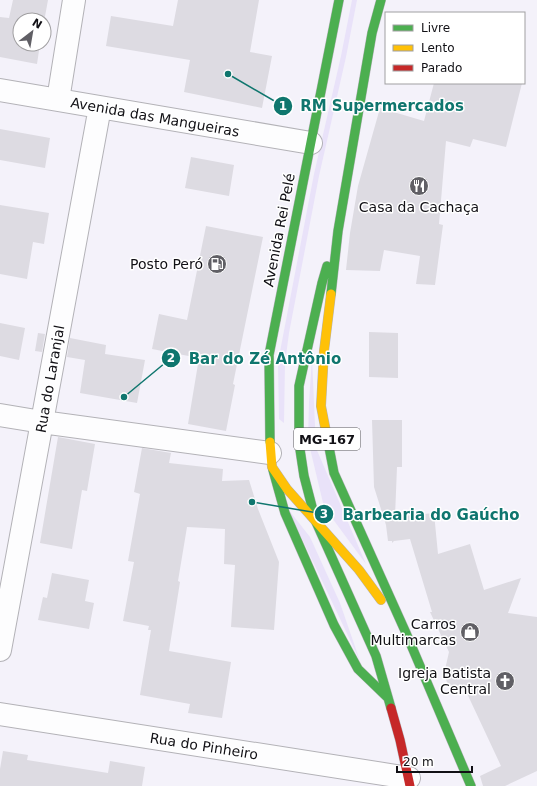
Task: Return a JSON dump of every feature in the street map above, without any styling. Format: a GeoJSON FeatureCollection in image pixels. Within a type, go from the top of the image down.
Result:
{"type":"FeatureCollection","features":[{"type":"Feature","properties":{"kind":"main road","name":"Avenida Rei Pelé"},"geometry":{"type":"LineString","coordinates":[[339,0],[269,355],[271,460],[285,514],[334,625],[358,669],[388,698]]}},
{"type":"Feature","properties":{"kind":"main road","name":"MG-167"},"geometry":{"type":"LineString","coordinates":[[381,0],[372,33],[338,230],[324,351],[321,406],[334,473],[406,633],[471,786]]}},
{"type":"Feature","properties":{"kind":"main road"},"geometry":{"type":"LineString","coordinates":[[338,230],[322,283],[299,386],[299,443],[304,476],[316,522],[376,656],[409,782]]}},
{"type":"Feature","properties":{"kind":"main road"},"geometry":{"type":"LineString","coordinates":[[271,460],[287,489],[359,570],[406,633]]}},
{"type":"Feature","properties":{"kind":"street"},"geometry":{"type":"LineString","coordinates":[[58,100],[74,0]]}},
{"type":"Feature","properties":{"kind":"street","name":"Avenida das Mangueiras"},"geometry":{"type":"LineString","coordinates":[[0,90],[311,143]]}},
{"type":"Feature","properties":{"kind":"street","name":"Rua do Laranjal"},"geometry":{"type":"LineString","coordinates":[[0,650],[100,107]]}},
{"type":"Feature","properties":{"kind":"street"},"geometry":{"type":"LineString","coordinates":[[0,415],[271,460]]}},
{"type":"Feature","properties":{"kind":"street","name":"Rua do Pinheiro"},"geometry":{"type":"LineString","coordinates":[[0,714],[409,782]]}},
{"type":"Feature","properties":{"kind":"shaded area"},"geometry":{"type":"Polygon","coordinates":[[[352,0],[357,0],[346,57],[319,176],[289,333],[285,363],[284,423],[279,419],[278,362],[314,174],[341,56],[352,0]]]}},
{"type":"Feature","properties":{"kind":"shaded area"},"geometry":{"type":"Polygon","coordinates":[[[312,358],[316,448],[366,564],[324,507],[308,440],[312,358]]]}},
{"type":"Feature","properties":{"kind":"shaded area"},"geometry":{"type":"Polygon","coordinates":[[[288,509],[310,537],[340,603],[360,661],[288,509]]]}},
{"type":"Feature","properties":{"kind":"building"},"geometry":{"type":"Polygon","coordinates":[[[13,0],[48,0],[46,12],[12,12],[12,52],[39,52],[37,64],[0,57],[0,17],[9,18],[13,0]]]}},
{"type":"Feature","properties":{"kind":"building"},"geometry":{"type":"Polygon","coordinates":[[[178,0],[259,0],[250,52],[272,56],[262,108],[184,92],[190,60],[106,46],[111,16],[173,26],[178,0]]]}},
{"type":"Feature","properties":{"kind":"building"},"geometry":{"type":"Polygon","coordinates":[[[434,84],[522,84],[506,147],[473,139],[470,147],[446,141],[439,224],[443,225],[435,285],[416,284],[420,256],[384,250],[380,271],[346,270],[350,233],[358,186],[380,108],[424,121],[434,84]]]}},
{"type":"Feature","properties":{"kind":"building"},"geometry":{"type":"Polygon","coordinates":[[[0,129],[50,138],[45,168],[0,160],[0,129]]]}},
{"type":"Feature","properties":{"kind":"building"},"geometry":{"type":"Polygon","coordinates":[[[191,157],[234,165],[229,196],[185,188],[191,157]]]}},
{"type":"Feature","properties":{"kind":"building"},"geometry":{"type":"Polygon","coordinates":[[[0,205],[49,213],[44,244],[33,242],[27,279],[0,274],[0,205]]]}},
{"type":"Feature","properties":{"kind":"building"},"geometry":{"type":"Polygon","coordinates":[[[206,226],[263,237],[233,384],[235,385],[226,431],[188,424],[199,358],[152,349],[159,314],[187,320],[206,226]]]}},
{"type":"Feature","properties":{"kind":"building"},"geometry":{"type":"Polygon","coordinates":[[[0,323],[25,328],[19,360],[0,356],[0,323]]]}},
{"type":"Feature","properties":{"kind":"building"},"geometry":{"type":"Polygon","coordinates":[[[369,332],[398,333],[398,378],[369,377],[369,332]]]}},
{"type":"Feature","properties":{"kind":"building"},"geometry":{"type":"Polygon","coordinates":[[[38,333],[45,334],[42,352],[35,351],[38,333]]]}},
{"type":"Feature","properties":{"kind":"building"},"geometry":{"type":"Polygon","coordinates":[[[70,338],[106,345],[105,354],[145,360],[137,403],[80,393],[85,360],[67,357],[70,338]]]}},
{"type":"Feature","properties":{"kind":"building"},"geometry":{"type":"Polygon","coordinates":[[[372,420],[402,420],[402,467],[397,467],[395,517],[434,513],[438,554],[470,544],[484,590],[521,578],[508,613],[537,617],[537,771],[505,786],[483,786],[480,776],[501,766],[464,687],[451,693],[444,674],[449,652],[430,612],[432,612],[410,539],[394,541],[392,543],[392,541],[388,541],[386,525],[374,487],[372,420]]]}},
{"type":"Feature","properties":{"kind":"building"},"geometry":{"type":"Polygon","coordinates":[[[58,437],[95,444],[87,491],[82,490],[72,549],[40,543],[58,437]]]}},
{"type":"Feature","properties":{"kind":"building"},"geometry":{"type":"Polygon","coordinates":[[[142,448],[171,453],[169,463],[223,469],[222,481],[249,480],[258,509],[279,562],[274,630],[231,627],[235,565],[224,564],[225,529],[187,527],[169,651],[231,662],[222,718],[188,713],[190,704],[140,695],[151,630],[148,630],[149,626],[123,621],[134,562],[128,561],[140,494],[134,492],[142,448]]]}},
{"type":"Feature","properties":{"kind":"building"},"geometry":{"type":"Polygon","coordinates":[[[52,573],[89,580],[85,601],[94,603],[89,629],[38,620],[43,597],[47,598],[52,573]]]}},
{"type":"Feature","properties":{"kind":"building"},"geometry":{"type":"Polygon","coordinates":[[[3,751],[28,755],[27,760],[108,773],[110,761],[145,767],[142,786],[0,786],[0,769],[3,751]]]}},
{"type":"Feature","properties":{"kind":"traffic: fast"},"geometry":{"type":"LineString","coordinates":[[270,442],[269,355],[339,0]]}},
{"type":"Feature","properties":{"kind":"traffic: fast"},"geometry":{"type":"LineString","coordinates":[[331,294],[338,231],[372,33],[381,0]]}},
{"type":"Feature","properties":{"kind":"traffic: fast"},"geometry":{"type":"LineString","coordinates":[[327,266],[299,386],[299,443],[304,476],[316,522],[376,656],[391,708]]}},
{"type":"Feature","properties":{"kind":"traffic: fast"},"geometry":{"type":"LineString","coordinates":[[328,442],[334,473],[406,633],[471,786]]}},
{"type":"Feature","properties":{"kind":"traffic: fast"},"geometry":{"type":"LineString","coordinates":[[273,470],[285,513],[334,625],[358,669],[387,697]]}},
{"type":"Feature","properties":{"kind":"traffic: slow"},"geometry":{"type":"LineString","coordinates":[[328,442],[321,406],[324,351],[331,294]]}},
{"type":"Feature","properties":{"kind":"traffic: slow"},"geometry":{"type":"LineString","coordinates":[[270,442],[272,467],[287,489],[359,570],[381,600]]}},
{"type":"Feature","properties":{"kind":"traffic: jam"},"geometry":{"type":"LineString","coordinates":[[391,708],[410,786]]}},
{"type":"Feature","properties":{"kind":"place","name":"RM Supermercados"},"geometry":{"type":"Point","coordinates":[228,74]}},
{"type":"Feature","properties":{"kind":"place","name":"Casa da Cachaça"},"geometry":{"type":"Point","coordinates":[419,186]}},
{"type":"Feature","properties":{"kind":"place","name":"Posto Peró"},"geometry":{"type":"Point","coordinates":[217,264]}},
{"type":"Feature","properties":{"kind":"place","name":"Bar do Zé Antônio"},"geometry":{"type":"Point","coordinates":[124,397]}},
{"type":"Feature","properties":{"kind":"place","name":"Barbearia do Gaúcho"},"geometry":{"type":"Point","coordinates":[252,502]}},
{"type":"Feature","properties":{"kind":"place","name":"Carros Multimarcas"},"geometry":{"type":"Point","coordinates":[470,632]}},
{"type":"Feature","properties":{"kind":"place","name":"Igreja Batista Central"},"geometry":{"type":"Point","coordinates":[505,681]}}]}
